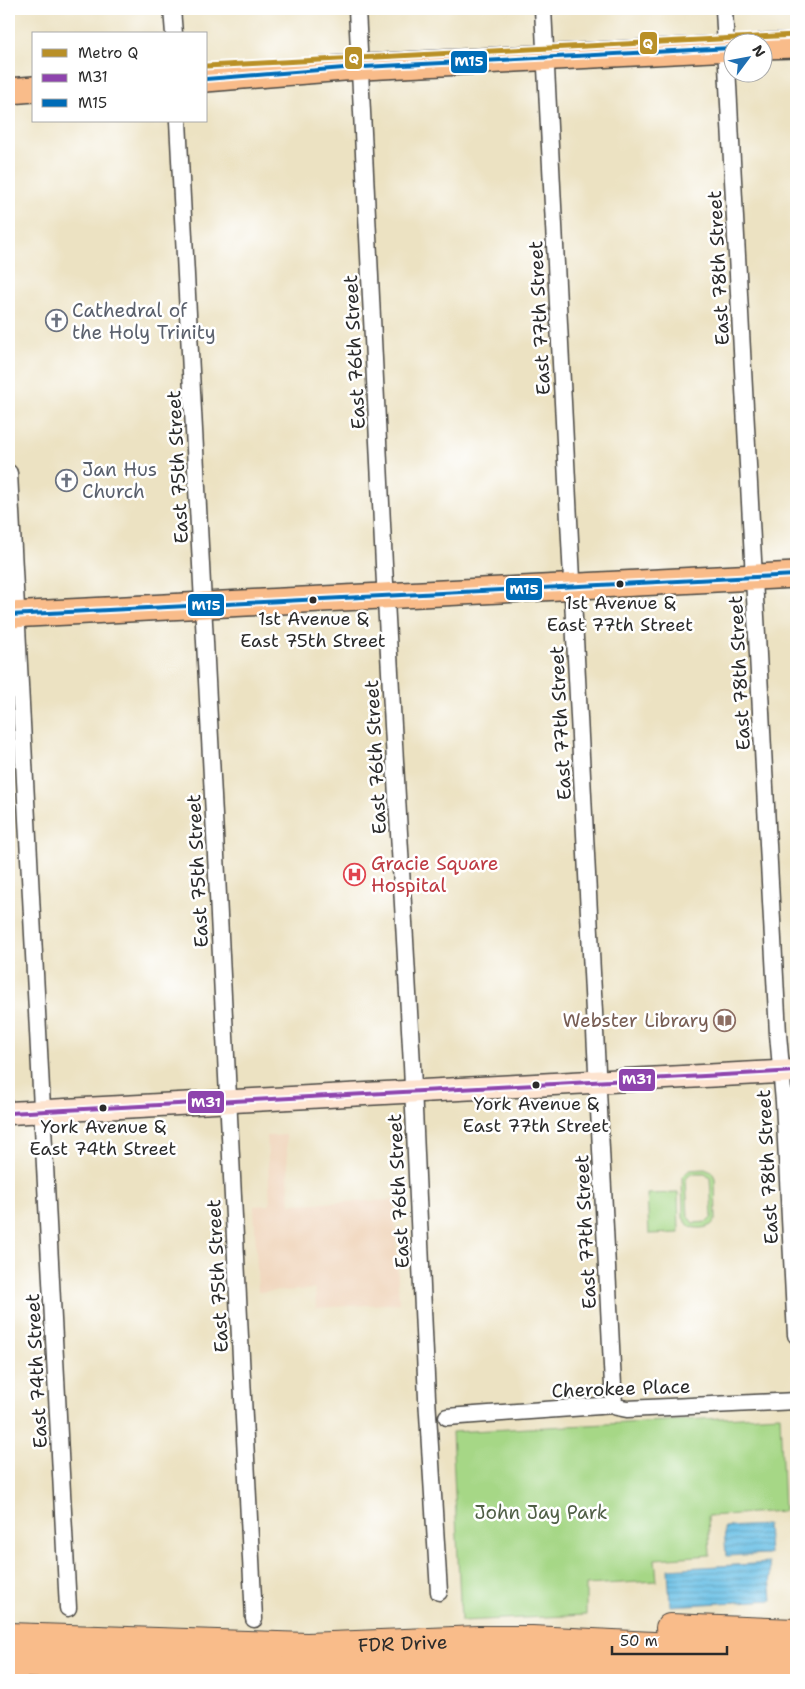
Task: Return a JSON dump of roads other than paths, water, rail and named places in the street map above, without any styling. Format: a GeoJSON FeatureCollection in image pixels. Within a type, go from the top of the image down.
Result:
{"type":"FeatureCollection","features":[{"type":"Feature","properties":{"kind":"highway"},"geometry":{"type":"LineString","coordinates":[[532,1640],[586,1626],[634,1626],[796,1633]]}},
{"type":"Feature","properties":{"kind":"highway","name":"FDR Drive"},"geometry":{"type":"LineString","coordinates":[[9,1637],[308,1647],[478,1640],[532,1640],[796,1652]]}},
{"type":"Feature","properties":{"kind":"highway","name":"FDR Drive"},"geometry":{"type":"LineString","coordinates":[[9,1663],[313,1672],[481,1664],[534,1665],[796,1678]]}},
{"type":"Feature","properties":{"kind":"main road"},"geometry":{"type":"LineString","coordinates":[[772,46],[796,45]]}},
{"type":"Feature","properties":{"kind":"main road"},"geometry":{"type":"LineString","coordinates":[[208,79],[361,67],[722,48]]}},
{"type":"Feature","properties":{"kind":"main road"},"geometry":{"type":"LineString","coordinates":[[9,91],[32,89]]}},
{"type":"Feature","properties":{"kind":"main road"},"geometry":{"type":"LineString","coordinates":[[12,614],[796,575]]}},
{"type":"Feature","properties":{"kind":"main road"},"geometry":{"type":"LineString","coordinates":[[9,1113],[789,1071]]}},
{"type":"Feature","properties":{"kind":"street"},"geometry":{"type":"LineString","coordinates":[[172,9],[174,32]]}},
{"type":"Feature","properties":{"kind":"street","name":"East 76th Street"},"geometry":{"type":"LineString","coordinates":[[357,9],[413,1090],[427,1398],[439,1592]]}},
{"type":"Feature","properties":{"kind":"street","name":"East 77th Street"},"geometry":{"type":"LineString","coordinates":[[543,9],[614,1405]]}},
{"type":"Feature","properties":{"kind":"street","name":"East 78th Street"},"geometry":{"type":"LineString","coordinates":[[724,9],[728,32]]}},
{"type":"Feature","properties":{"kind":"street","name":"East 78th Street"},"geometry":{"type":"LineString","coordinates":[[732,82],[754,578],[789,1071],[796,1335]]}},
{"type":"Feature","properties":{"kind":"street","name":"East 75th Street"},"geometry":{"type":"LineString","coordinates":[[178,122],[254,1619]]}},
{"type":"Feature","properties":{"kind":"street","name":"East 74th Street"},"geometry":{"type":"LineString","coordinates":[[9,473],[12,614],[42,1111],[68,1608]]}},
{"type":"Feature","properties":{"kind":"street","name":"Cherokee Place"},"geometry":{"type":"LineString","coordinates":[[447,1417],[614,1405],[627,1409],[796,1401]]}},
{"type":"Feature","properties":{"kind":"water"},"geometry":{"type":"Polygon","coordinates":[[[767,1525],[769,1554],[726,1556],[724,1527],[767,1525]]]}},
{"type":"Feature","properties":{"kind":"water"},"geometry":{"type":"Polygon","coordinates":[[[769,1563],[772,1600],[670,1606],[668,1569],[769,1563]]]}},
{"type":"Feature","properties":{"kind":"metro line","name":"Q"},"geometry":{"type":"LineString","coordinates":[[208,66],[796,35]]}},
{"type":"Feature","properties":{"kind":"place","name":"Cathedral of the Holy Trinity"},"geometry":{"type":"Point","coordinates":[56,321]}},
{"type":"Feature","properties":{"kind":"place","name":"Jan Hus Church"},"geometry":{"type":"Point","coordinates":[66,480]}},
{"type":"Feature","properties":{"kind":"place","name":"1st Avenue & East 77th Street"},"geometry":{"type":"Point","coordinates":[620,584]}},
{"type":"Feature","properties":{"kind":"place","name":"1st Avenue & East 75th Street"},"geometry":{"type":"Point","coordinates":[313,600]}},
{"type":"Feature","properties":{"kind":"place","name":"Gracie Square Hospital"},"geometry":{"type":"Point","coordinates":[355,874]}},
{"type":"Feature","properties":{"kind":"place","name":"Webster Library"},"geometry":{"type":"Point","coordinates":[725,1020]}},
{"type":"Feature","properties":{"kind":"place","name":"York Avenue & East 77th Street"},"geometry":{"type":"Point","coordinates":[536,1085]}},
{"type":"Feature","properties":{"kind":"place","name":"York Avenue & East 74th Street"},"geometry":{"type":"Point","coordinates":[103,1108]}},
{"type":"Feature","properties":{"kind":"park label","name":"John Jay Park"},"geometry":{"type":"Point","coordinates":[541,1512]}}]}
